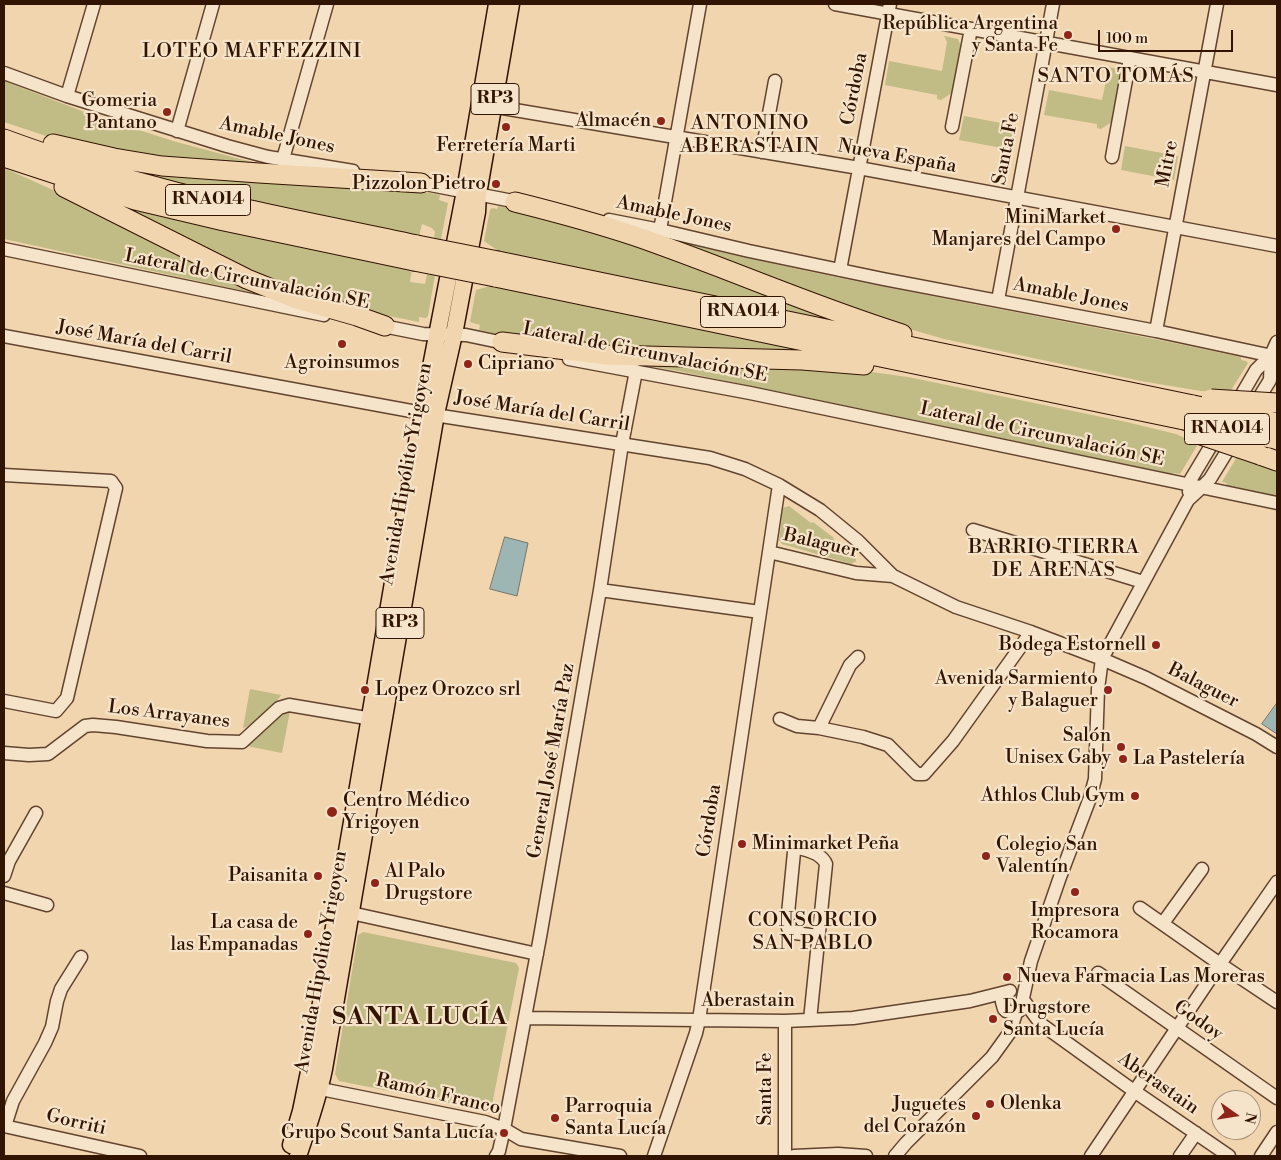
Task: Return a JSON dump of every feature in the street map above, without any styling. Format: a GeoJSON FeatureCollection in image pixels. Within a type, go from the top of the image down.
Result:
{"type":"FeatureCollection","features":[{"type":"Feature","properties":{"kind":"highway"},"geometry":{"type":"LineString","coordinates":[[4,131],[84,152],[162,166],[421,183]]}},
{"type":"Feature","properties":{"kind":"highway","name":"RNA014"},"geometry":{"type":"LineString","coordinates":[[4,139],[106,173],[415,253]]}},
{"type":"Feature","properties":{"kind":"highway"},"geometry":{"type":"LineString","coordinates":[[4,158],[255,283],[294,298],[385,326]]}},
{"type":"Feature","properties":{"kind":"highway","name":"RNA014"},"geometry":{"type":"LineString","coordinates":[[4,158],[135,200],[224,221],[415,253],[989,363],[1028,371],[1189,413],[1275,433]]}},
{"type":"Feature","properties":{"kind":"highway"},"geometry":{"type":"LineString","coordinates":[[515,202],[636,236],[855,319],[989,363]]}},
{"type":"Feature","properties":{"kind":"highway","name":"RNA014"},"geometry":{"type":"LineString","coordinates":[[497,269],[964,375],[1095,402],[1189,413]]}},
{"type":"Feature","properties":{"kind":"highway"},"geometry":{"type":"LineString","coordinates":[[502,342],[606,355],[825,361],[964,375]]}},
{"type":"Feature","properties":{"kind":"highway"},"geometry":{"type":"LineString","coordinates":[[1189,413],[1277,403]]}},
{"type":"Feature","properties":{"kind":"highway"},"geometry":{"type":"LineString","coordinates":[[1189,413],[1260,455],[1277,462]]}},
{"type":"Feature","properties":{"kind":"main road","name":"Avenida Hipólito Yrigoyen"},"geometry":{"type":"LineString","coordinates":[[487,105],[497,4]]}},
{"type":"Feature","properties":{"kind":"main road","name":"Avenida Hipólito Yrigoyen"},"geometry":{"type":"LineString","coordinates":[[298,1156],[313,1115],[313,1087],[429,414],[437,334],[471,193],[487,105],[511,4]]}},
{"type":"Feature","properties":{"kind":"main road","name":"Avenida Hipólito Yrigoyen"},"geometry":{"type":"LineString","coordinates":[[429,414],[454,334],[477,212],[471,193]]}},
{"type":"Feature","properties":{"kind":"main road","name":"Avenida Hipólito Yrigoyen"},"geometry":{"type":"LineString","coordinates":[[286,1156],[301,1111],[313,1087]]}},
{"type":"Feature","properties":{"kind":"street"},"geometry":{"type":"LineString","coordinates":[[68,96],[94,4]]}},
{"type":"Feature","properties":{"kind":"street"},"geometry":{"type":"LineString","coordinates":[[177,131],[213,4]]}},
{"type":"Feature","properties":{"kind":"street"},"geometry":{"type":"LineString","coordinates":[[283,159],[327,4]]}},
{"type":"Feature","properties":{"kind":"street"},"geometry":{"type":"LineString","coordinates":[[660,230],[700,4]]}},
{"type":"Feature","properties":{"kind":"street"},"geometry":{"type":"LineString","coordinates":[[835,4],[889,9],[971,28],[1277,84]]}},
{"type":"Feature","properties":{"kind":"street","name":"Santa Fe"},"geometry":{"type":"LineString","coordinates":[[998,300],[1053,4]]}},
{"type":"Feature","properties":{"kind":"street","name":"Mitre"},"geometry":{"type":"LineString","coordinates":[[1156,331],[1217,4]]}},
{"type":"Feature","properties":{"kind":"street","name":"Córdoba"},"geometry":{"type":"LineString","coordinates":[[840,270],[889,9]]}},
{"type":"Feature","properties":{"kind":"street"},"geometry":{"type":"LineString","coordinates":[[952,127],[971,28]]}},
{"type":"Feature","properties":{"kind":"street"},"geometry":{"type":"LineString","coordinates":[[1112,157],[1130,58]]}},
{"type":"Feature","properties":{"kind":"street","name":"Amable Jones"},"geometry":{"type":"LineString","coordinates":[[4,73],[68,96],[240,150],[660,230],[840,270],[1156,331],[1274,356]]}},
{"type":"Feature","properties":{"kind":"street"},"geometry":{"type":"LineString","coordinates":[[762,152],[775,81]]}},
{"type":"Feature","properties":{"kind":"street","name":"Nueva España"},"geometry":{"type":"LineString","coordinates":[[487,105],[859,168],[1277,246]]}},
{"type":"Feature","properties":{"kind":"street","name":"Lateral de Circunvalación SE"},"geometry":{"type":"LineString","coordinates":[[4,249],[423,334],[466,335],[502,342],[536,352],[750,393],[1277,503]]}},
{"type":"Feature","properties":{"kind":"street","name":"José María del Carril"},"geometry":{"type":"LineString","coordinates":[[4,336],[429,414],[710,458],[745,469],[779,485],[820,510],[858,541],[893,576]]}},
{"type":"Feature","properties":{"kind":"street"},"geometry":{"type":"LineString","coordinates":[[895,1156],[984,1066],[1010,1032],[1015,1007],[1060,877],[1090,798],[1095,779],[1098,689],[1102,659],[1196,486],[1191,479],[1256,370],[1274,356],[1277,342]]}},
{"type":"Feature","properties":{"kind":"street","name":"General José María Paz"},"geometry":{"type":"LineString","coordinates":[[496,1156],[504,1129],[537,954],[600,590],[622,444],[636,371]]}},
{"type":"Feature","properties":{"kind":"street"},"geometry":{"type":"LineString","coordinates":[[4,475],[111,481],[116,488],[67,698],[56,711],[4,701]]}},
{"type":"Feature","properties":{"kind":"street","name":"Córdoba"},"geometry":{"type":"LineString","coordinates":[[654,1156],[699,1020],[779,485]]}},
{"type":"Feature","properties":{"kind":"street"},"geometry":{"type":"LineString","coordinates":[[973,530],[1143,582]]}},
{"type":"Feature","properties":{"kind":"street","name":"Balaguer"},"geometry":{"type":"LineString","coordinates":[[769,552],[856,572],[893,576],[956,606],[1031,632],[1146,678],[1256,734],[1277,747]]}},
{"type":"Feature","properties":{"kind":"street"},"geometry":{"type":"LineString","coordinates":[[600,590],[760,612]]}},
{"type":"Feature","properties":{"kind":"street"},"geometry":{"type":"LineString","coordinates":[[780,719],[797,726],[819,728],[863,737],[888,745],[917,774],[924,774],[953,741],[1031,632]]}},
{"type":"Feature","properties":{"kind":"street"},"geometry":{"type":"LineString","coordinates":[[819,728],[850,665],[858,657]]}},
{"type":"Feature","properties":{"kind":"street","name":"Los Arrayanes"},"geometry":{"type":"LineString","coordinates":[[4,753],[48,754],[85,726],[93,725],[207,741],[242,742],[279,708],[289,704],[377,720]]}},
{"type":"Feature","properties":{"kind":"street"},"geometry":{"type":"LineString","coordinates":[[4,876],[9,861],[36,813]]}},
{"type":"Feature","properties":{"kind":"street"},"geometry":{"type":"LineString","coordinates":[[810,1020],[826,864],[824,859],[798,848],[794,852],[787,924],[788,928],[795,933],[818,936]]}},
{"type":"Feature","properties":{"kind":"street"},"geometry":{"type":"LineString","coordinates":[[1163,923],[1202,869]]}},
{"type":"Feature","properties":{"kind":"street"},"geometry":{"type":"LineString","coordinates":[[1091,1156],[1176,1028],[1277,882]]}},
{"type":"Feature","properties":{"kind":"street"},"geometry":{"type":"LineString","coordinates":[[4,893],[46,905]]}},
{"type":"Feature","properties":{"kind":"street"},"geometry":{"type":"LineString","coordinates":[[1140,908],[1277,1002]]}},
{"type":"Feature","properties":{"kind":"street"},"geometry":{"type":"LineString","coordinates":[[344,911],[537,954]]}},
{"type":"Feature","properties":{"kind":"street"},"geometry":{"type":"LineString","coordinates":[[5,1126],[13,1101],[52,1027],[60,990],[81,957]]}},
{"type":"Feature","properties":{"kind":"street"},"geometry":{"type":"LineString","coordinates":[[1015,1007],[1002,1005],[1002,998],[1031,961]]}},
{"type":"Feature","properties":{"kind":"street","name":"Godoy"},"geometry":{"type":"LineString","coordinates":[[1098,973],[1277,1098]]}},
{"type":"Feature","properties":{"kind":"street","name":"Aberastain"},"geometry":{"type":"LineString","coordinates":[[525,1018],[784,1021],[853,1018],[970,1001],[1008,992]]}},
{"type":"Feature","properties":{"kind":"street","name":"Aberastain"},"geometry":{"type":"LineString","coordinates":[[970,1001],[1015,1007],[1229,1156]]}},
{"type":"Feature","properties":{"kind":"street","name":"Santa Fe"},"geometry":{"type":"LineString","coordinates":[[784,1021],[785,1156]]}},
{"type":"Feature","properties":{"kind":"street","name":"Ramón Franco"},"geometry":{"type":"LineString","coordinates":[[313,1087],[485,1122],[504,1129],[521,1139],[620,1156]]}},
{"type":"Feature","properties":{"kind":"street","name":"Gorriti"},"geometry":{"type":"LineString","coordinates":[[5,1126],[113,1153],[140,1156]]}},
{"type":"Feature","properties":{"kind":"street"},"geometry":{"type":"LineString","coordinates":[[1261,1156],[1277,1132]]}},
{"type":"Feature","properties":{"kind":"street"},"geometry":{"type":"LineString","coordinates":[[1180,1156],[1196,1133]]}},
{"type":"Feature","properties":{"kind":"street"},"geometry":{"type":"LineString","coordinates":[[794,1156],[838,1154],[866,1156]]}},
{"type":"Feature","properties":{"kind":"shaded area"},"geometry":{"type":"Polygon","coordinates":[[[944,36],[958,39],[961,47],[953,92],[941,100],[937,99],[937,95],[885,85],[889,61],[942,71],[947,42],[944,36]]]}},
{"type":"Feature","properties":{"kind":"shaded area"},"geometry":{"type":"Polygon","coordinates":[[[1102,66],[1118,69],[1122,76],[1113,121],[1101,129],[1097,128],[1097,124],[1044,115],[1049,90],[1102,100],[1107,76],[1102,66]]]}},
{"type":"Feature","properties":{"kind":"shaded area"},"geometry":{"type":"Polygon","coordinates":[[[4,81],[87,113],[173,141],[262,164],[189,162],[52,138],[4,122],[4,81]]]}},
{"type":"Feature","properties":{"kind":"shaded area"},"geometry":{"type":"Polygon","coordinates":[[[964,116],[1017,126],[1013,150],[959,140],[964,116]]]}},
{"type":"Feature","properties":{"kind":"shaded area"},"geometry":{"type":"Polygon","coordinates":[[[1125,146],[1178,156],[1174,180],[1121,170],[1125,146]]]}},
{"type":"Feature","properties":{"kind":"shaded area"},"geometry":{"type":"Polygon","coordinates":[[[84,155],[415,190],[440,195],[439,200],[448,203],[441,239],[434,238],[435,232],[432,228],[422,224],[419,236],[204,191],[125,170],[84,155]]]}},
{"type":"Feature","properties":{"kind":"shaded area"},"geometry":{"type":"Polygon","coordinates":[[[4,168],[62,194],[259,294],[4,239],[4,168]]]}},
{"type":"Feature","properties":{"kind":"shaded area"},"geometry":{"type":"Polygon","coordinates":[[[108,203],[130,206],[412,269],[410,282],[425,284],[427,274],[435,275],[428,316],[426,318],[419,317],[419,322],[315,301],[108,203]]]}},
{"type":"Feature","properties":{"kind":"shaded area"},"geometry":{"type":"Polygon","coordinates":[[[498,206],[572,221],[853,325],[500,252],[484,241],[490,210],[492,208],[497,209],[498,206]]]}},
{"type":"Feature","properties":{"kind":"shaded area"},"geometry":{"type":"Polygon","coordinates":[[[666,239],[809,272],[1241,357],[1241,360],[1248,363],[1230,392],[1201,391],[1141,381],[944,339],[882,321],[666,239]]]}},
{"type":"Feature","properties":{"kind":"shaded area"},"geometry":{"type":"Polygon","coordinates":[[[494,285],[843,358],[541,344],[479,330],[480,325],[470,322],[476,290],[494,285]]]}},
{"type":"Feature","properties":{"kind":"shaded area"},"geometry":{"type":"Polygon","coordinates":[[[611,360],[849,369],[908,377],[1126,422],[1176,434],[1198,444],[1180,474],[1172,474],[678,371],[611,360]]]}},
{"type":"Feature","properties":{"kind":"shaded area"},"geometry":{"type":"Polygon","coordinates":[[[1238,455],[1277,468],[1277,498],[1225,487],[1227,483],[1222,482],[1238,455]]]}},
{"type":"Feature","properties":{"kind":"shaded area"},"geometry":{"type":"Polygon","coordinates":[[[789,506],[811,523],[813,522],[856,556],[856,561],[851,564],[782,544],[779,540],[783,508],[789,506]]]}},
{"type":"Feature","properties":{"kind":"shaded area"},"geometry":{"type":"Polygon","coordinates":[[[250,689],[281,695],[264,714],[243,728],[250,689]]]}},
{"type":"Feature","properties":{"kind":"shaded area"},"geometry":{"type":"Polygon","coordinates":[[[290,711],[282,753],[247,746],[279,713],[290,711]]]}},
{"type":"Feature","properties":{"kind":"shaded area"},"geometry":{"type":"Polygon","coordinates":[[[363,932],[516,963],[519,968],[492,1105],[485,1110],[339,1081],[335,1074],[358,935],[363,932]]]}},
{"type":"Feature","properties":{"kind":"water"},"geometry":{"type":"Polygon","coordinates":[[[505,537],[528,543],[517,596],[490,589],[505,537]]]}},
{"type":"Feature","properties":{"kind":"water"},"geometry":{"type":"Polygon","coordinates":[[[1277,703],[1277,734],[1262,724],[1277,703]]]}},
{"type":"Feature","properties":{"kind":"place","name":"República Argentina y Santa Fe"},"geometry":{"type":"Point","coordinates":[1068,35]}},
{"type":"Feature","properties":{"kind":"place","name":"Gomeria Pantano"},"geometry":{"type":"Point","coordinates":[167,112]}},
{"type":"Feature","properties":{"kind":"place","name":"Almacén"},"geometry":{"type":"Point","coordinates":[661,121]}},
{"type":"Feature","properties":{"kind":"place","name":"Ferretería Marti"},"geometry":{"type":"Point","coordinates":[506,127]}},
{"type":"Feature","properties":{"kind":"place","name":"Pizzolon Pietro"},"geometry":{"type":"Point","coordinates":[496,184]}},
{"type":"Feature","properties":{"kind":"place","name":"MiniMarket Manjares del Campo"},"geometry":{"type":"Point","coordinates":[1116,229]}},
{"type":"Feature","properties":{"kind":"place","name":"Agroinsumos"},"geometry":{"type":"Point","coordinates":[342,344]}},
{"type":"Feature","properties":{"kind":"place","name":"Cipriano"},"geometry":{"type":"Point","coordinates":[468,364]}},
{"type":"Feature","properties":{"kind":"place","name":"Bodega Estornell"},"geometry":{"type":"Point","coordinates":[1156,645]}},
{"type":"Feature","properties":{"kind":"place","name":"Lopez Orozco srl"},"geometry":{"type":"Point","coordinates":[365,690]}},
{"type":"Feature","properties":{"kind":"place","name":"Avenida Sarmiento y Balaguer"},"geometry":{"type":"Point","coordinates":[1108,690]}},
{"type":"Feature","properties":{"kind":"place","name":"Salón Unisex Gaby"},"geometry":{"type":"Point","coordinates":[1121,747]}},
{"type":"Feature","properties":{"kind":"place","name":"La Pastelería"},"geometry":{"type":"Point","coordinates":[1123,759]}},
{"type":"Feature","properties":{"kind":"place","name":"Athlos Club Gym"},"geometry":{"type":"Point","coordinates":[1135,796]}},
{"type":"Feature","properties":{"kind":"place","name":"Centro Médico Yrigoyen"},"geometry":{"type":"Point","coordinates":[332,812]}},
{"type":"Feature","properties":{"kind":"place","name":"Minimarket Peña"},"geometry":{"type":"Point","coordinates":[742,844]}},
{"type":"Feature","properties":{"kind":"place","name":"Colegio San Valentín"},"geometry":{"type":"Point","coordinates":[986,856]}},
{"type":"Feature","properties":{"kind":"place","name":"Paisanita"},"geometry":{"type":"Point","coordinates":[318,876]}},
{"type":"Feature","properties":{"kind":"place","name":"Al Palo Drugstore"},"geometry":{"type":"Point","coordinates":[375,883]}},
{"type":"Feature","properties":{"kind":"place","name":"Impresora Rocamora"},"geometry":{"type":"Point","coordinates":[1075,892]}},
{"type":"Feature","properties":{"kind":"place","name":"La casa de las Empanadas"},"geometry":{"type":"Point","coordinates":[308,934]}},
{"type":"Feature","properties":{"kind":"place","name":"Nueva Farmacia Las Moreras"},"geometry":{"type":"Point","coordinates":[1007,977]}},
{"type":"Feature","properties":{"kind":"place","name":"Drugstore Santa Lucía"},"geometry":{"type":"Point","coordinates":[993,1019]}},
{"type":"Feature","properties":{"kind":"place","name":"Olenka"},"geometry":{"type":"Point","coordinates":[990,1104]}},
{"type":"Feature","properties":{"kind":"place","name":"Juguetes del Corazón"},"geometry":{"type":"Point","coordinates":[976,1116]}},
{"type":"Feature","properties":{"kind":"place","name":"Parroquia Santa Lucía"},"geometry":{"type":"Point","coordinates":[555,1118]}},
{"type":"Feature","properties":{"kind":"place","name":"Grupo Scout Santa Lucía"},"geometry":{"type":"Point","coordinates":[504,1133]}},
{"type":"Feature","properties":{"kind":"district","name":"LOTEO MAFFEZZINI"},"geometry":{"type":"Point","coordinates":[252,52]}},
{"type":"Feature","properties":{"kind":"district","name":"SANTO TOMÁS"},"geometry":{"type":"Point","coordinates":[1116,77]}},
{"type":"Feature","properties":{"kind":"district","name":"ANTONINO ABERASTAIN"},"geometry":{"type":"Point","coordinates":[750,136]}},
{"type":"Feature","properties":{"kind":"district","name":"BARRIO TIERRA DE ARENAS"},"geometry":{"type":"Point","coordinates":[1054,560]}},
{"type":"Feature","properties":{"kind":"district","name":"CONSORCIO SAN PABLO"},"geometry":{"type":"Point","coordinates":[813,932]}},
{"type":"Feature","properties":{"kind":"district","name":"SANTA LUCÍA"},"geometry":{"type":"Point","coordinates":[420,1018]}}]}
